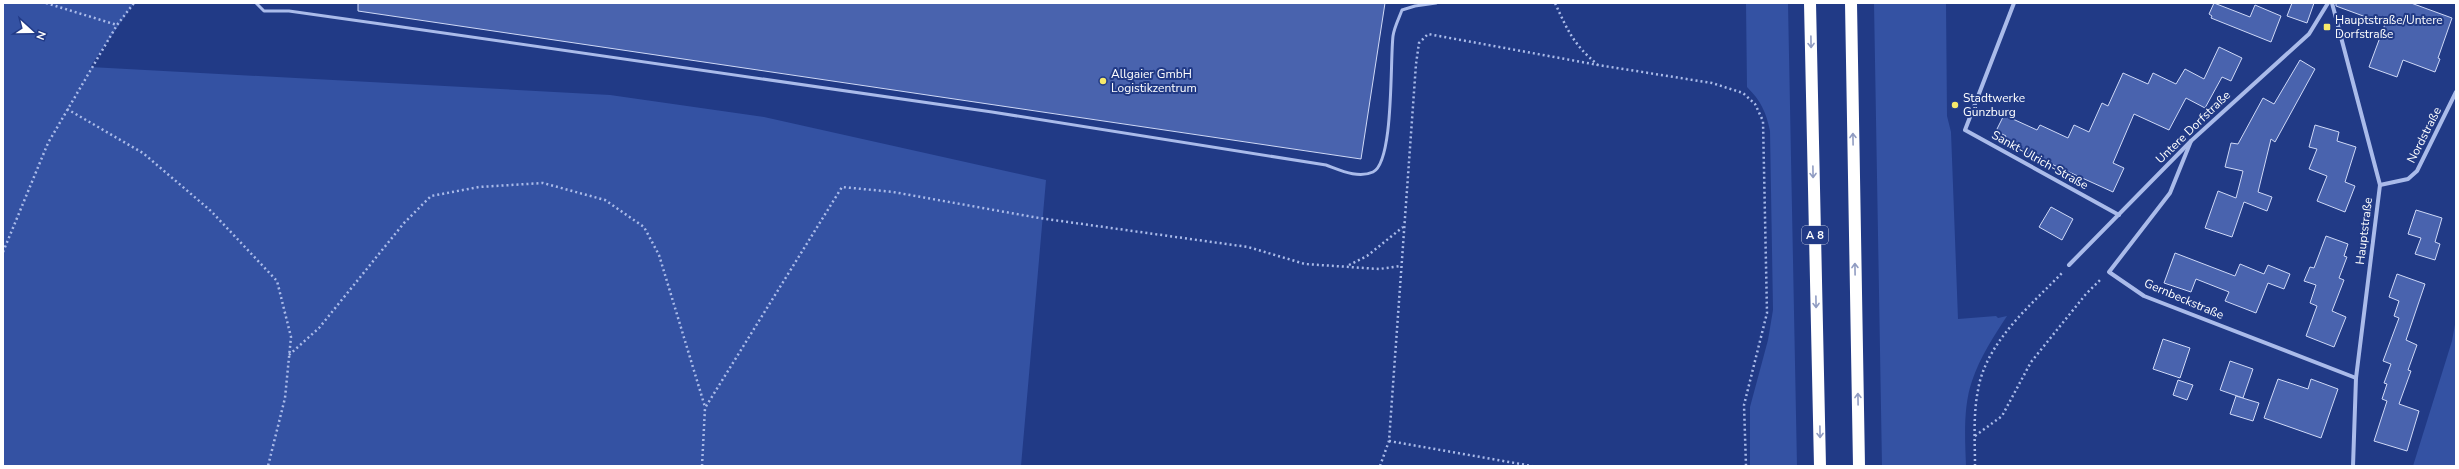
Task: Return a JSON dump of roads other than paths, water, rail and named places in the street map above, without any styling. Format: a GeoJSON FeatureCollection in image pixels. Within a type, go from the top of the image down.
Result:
{"type":"FeatureCollection","features":[{"type":"Feature","properties":{"kind":"highway","name":"A 8"},"geometry":{"type":"LineString","coordinates":[[1810,3],[1820,466]]}},
{"type":"Feature","properties":{"kind":"highway"},"geometry":{"type":"LineString","coordinates":[[1851,3],[1859,466]]}},
{"type":"Feature","properties":{"kind":"street","name":"Sankt-Ulrich-Straße"},"geometry":{"type":"LineString","coordinates":[[2014,3],[1965,130],[2119,215]]}},
{"type":"Feature","properties":{"kind":"street","name":"Untere Dorfstraße"},"geometry":{"type":"LineString","coordinates":[[2069,265],[2192,141],[2309,34],[2328,3]]}},
{"type":"Feature","properties":{"kind":"street","name":"Hauptstraße"},"geometry":{"type":"LineString","coordinates":[[2332,3],[2380,185],[2356,378],[2353,466]]}},
{"type":"Feature","properties":{"kind":"street","name":"Nordstraße"},"geometry":{"type":"LineString","coordinates":[[2380,185],[2408,179],[2417,171],[2456,92]]}},
{"type":"Feature","properties":{"kind":"street","name":"Gernbeckstraße"},"geometry":{"type":"LineString","coordinates":[[2192,141],[2170,193],[2109,272],[2144,296],[2356,378]]}},
{"type":"Feature","properties":{"kind":"lane"},"geometry":{"type":"LineString","coordinates":[[256,3],[264,11],[289,11],[992,112],[1326,165],[1358,175],[1374,172],[1381,164],[1387,146],[1393,35],[1402,10],[1415,6],[1436,3]]}},
{"type":"Feature","properties":{"kind":"place","name":"Hauptstraße/Untere Dorfstraße"},"geometry":{"type":"Point","coordinates":[2327,27]}},
{"type":"Feature","properties":{"kind":"place","name":"Allgaier GmbH Logistikzentrum"},"geometry":{"type":"Point","coordinates":[1103,81]}},
{"type":"Feature","properties":{"kind":"place","name":"Stadtwerke Günzburg"},"geometry":{"type":"Point","coordinates":[1955,105]}}]}
